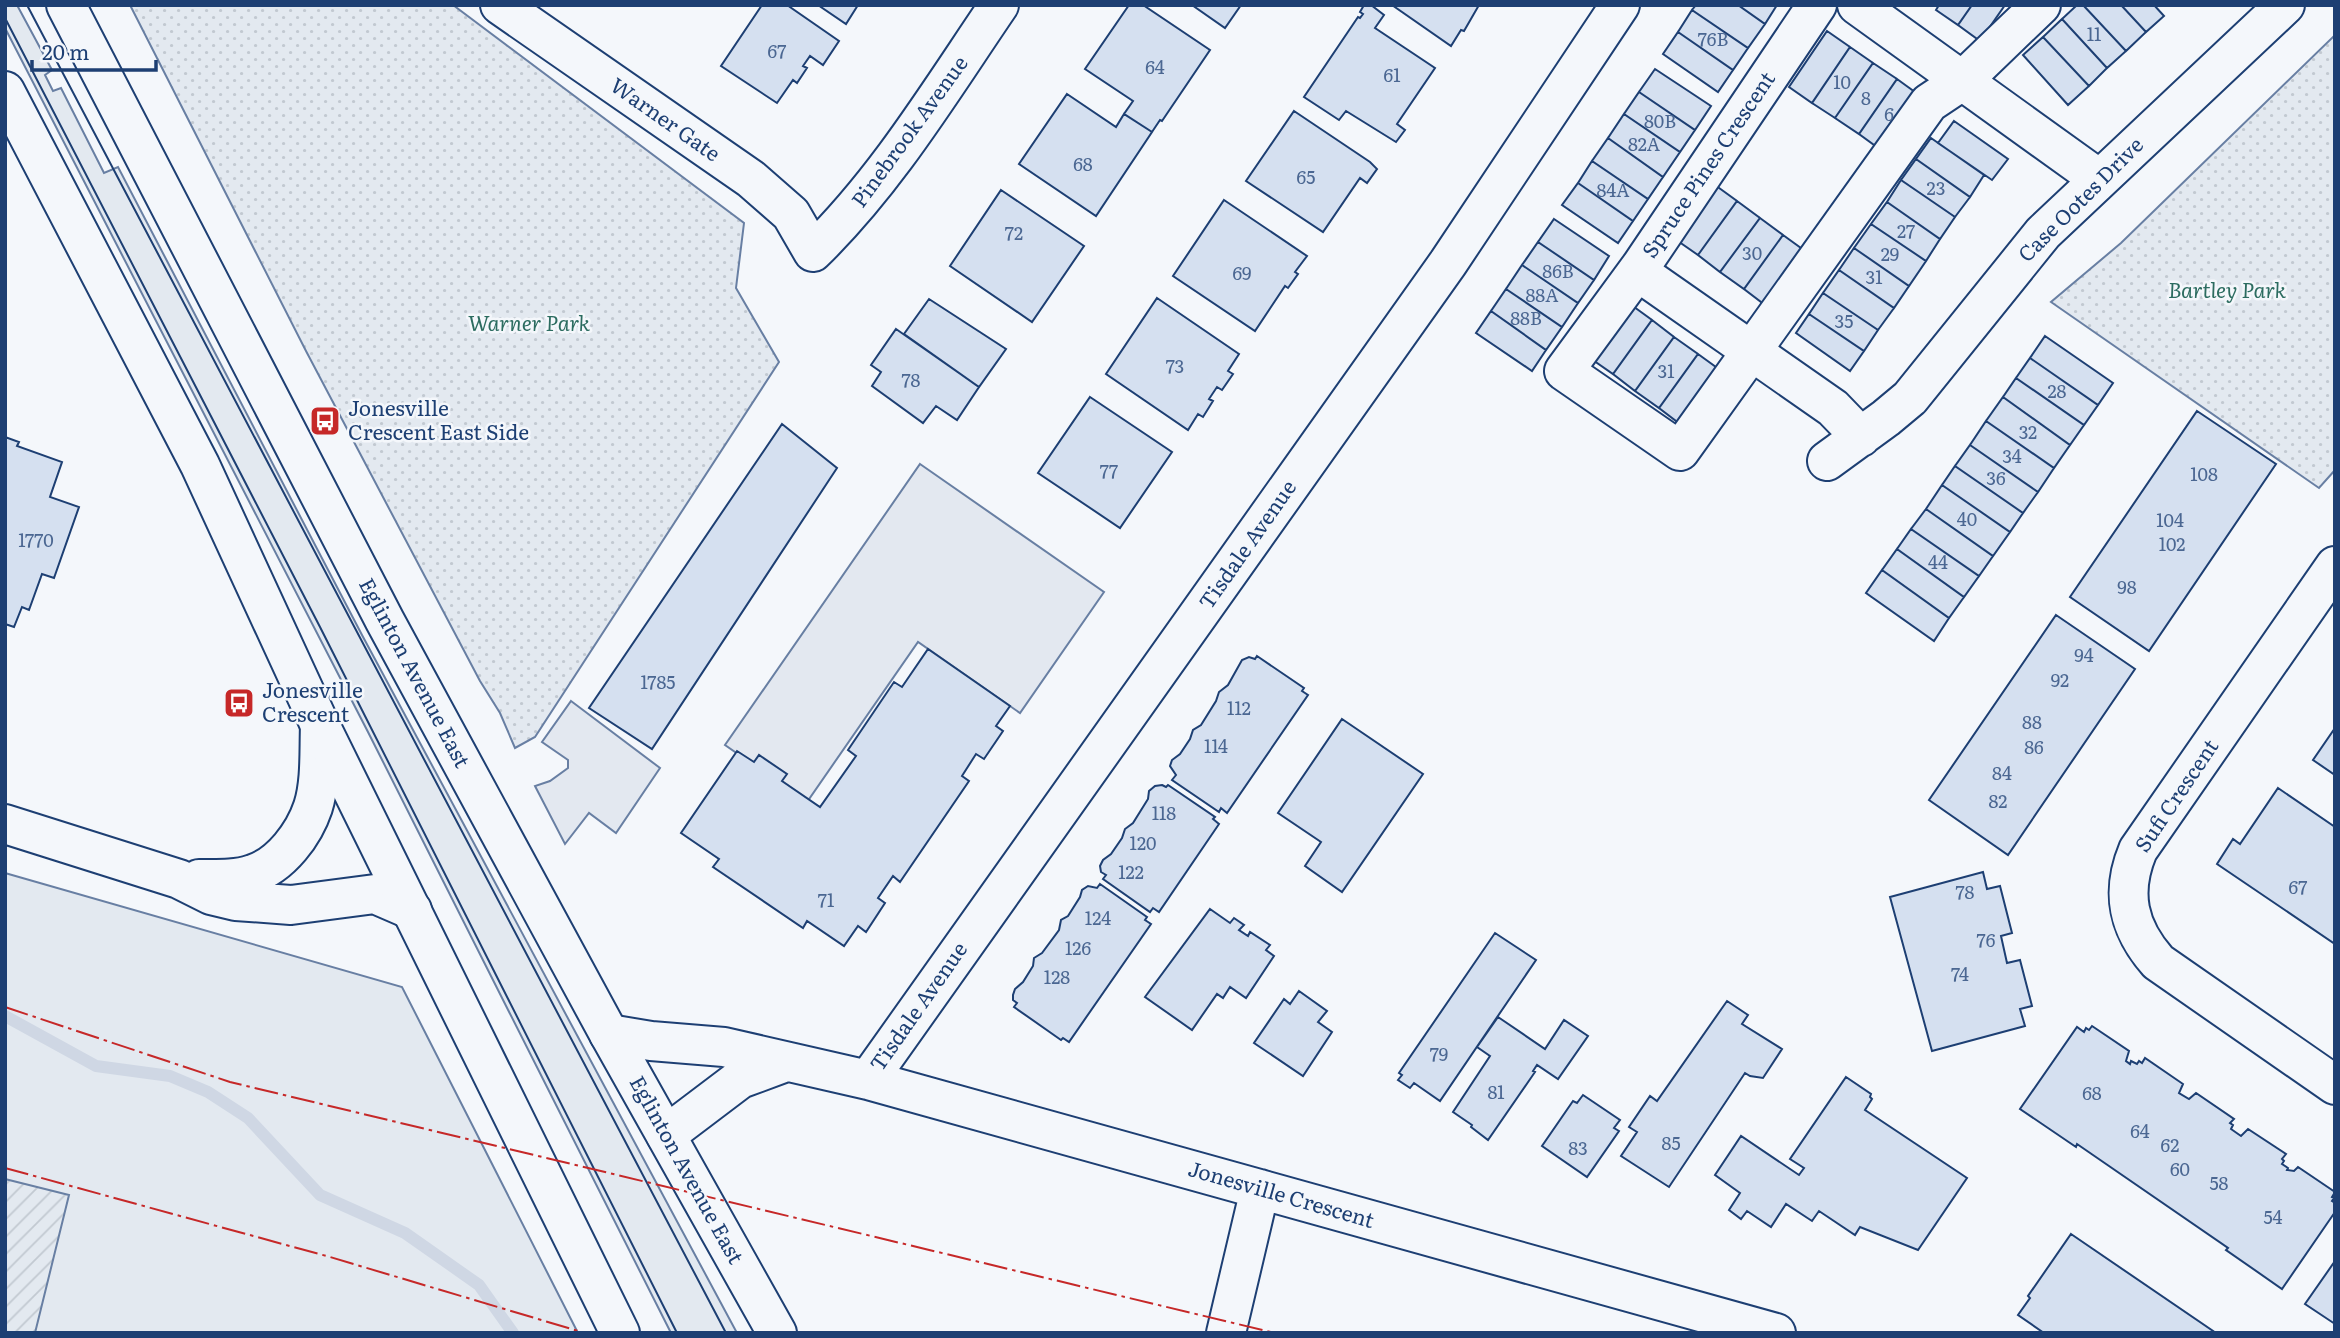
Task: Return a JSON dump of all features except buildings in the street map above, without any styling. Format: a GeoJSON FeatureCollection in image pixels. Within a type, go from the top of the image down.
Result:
{"type":"FeatureCollection","features":[{"type":"Feature","properties":{"kind":"street","name":"Eglinton Avenue East"},"geometry":{"type":"LineString","coordinates":[[66,5],[385,621],[609,1034],[777,1333]]}},
{"type":"Feature","properties":{"kind":"street","name":"Warner Gate"},"geometry":{"type":"LineString","coordinates":[[500,5],[751,179],[791,214],[813,252]]}},
{"type":"Feature","properties":{"kind":"street","name":"Pinebrook Avenue"},"geometry":{"type":"LineString","coordinates":[[813,252],[840,226],[876,184],[999,5]]}},
{"type":"Feature","properties":{"kind":"street","name":"Tisdale Avenue"},"geometry":{"type":"LineString","coordinates":[[868,1080],[1448,263],[1620,5]]}},
{"type":"Feature","properties":{"kind":"street","name":"Spruce Pines Crescent"},"geometry":{"type":"LineString","coordinates":[[1817,5],[1641,266],[1647,278],[1833,408],[1861,437]]}},
{"type":"Feature","properties":{"kind":"street"},"geometry":{"type":"LineString","coordinates":[[1857,5],[2099,179]]}},
{"type":"Feature","properties":{"kind":"street"},"geometry":{"type":"LineString","coordinates":[[1641,266],[1564,371],[1680,451],[1929,103],[1962,81],[2041,5]]}},
{"type":"Feature","properties":{"kind":"street","name":"Case Ootes Drive"},"geometry":{"type":"LineString","coordinates":[[1827,461],[1910,398],[2043,233],[2285,5]]}},
{"type":"Feature","properties":{"kind":"street"},"geometry":{"type":"LineString","coordinates":[[5,91],[200,465],[320,725],[620,1333]]}},
{"type":"Feature","properties":{"kind":"street","name":"Sufi Crescent"},"geometry":{"type":"LineString","coordinates":[[2335,566],[2149,833],[2131,867],[2129,893],[2131,919],[2142,944],[2158,962],[2335,1085]]}},
{"type":"Feature","properties":{"kind":"street"},"geometry":{"type":"LineString","coordinates":[[179,878],[231,879],[255,874],[280,859],[293,844],[313,806],[318,777],[320,725]]}},
{"type":"Feature","properties":{"kind":"street"},"geometry":{"type":"LineString","coordinates":[[5,824],[179,878],[211,895],[236,901],[291,905],[375,894],[412,910]]}},
{"type":"Feature","properties":{"kind":"street","name":"Jonesville Crescent"},"geometry":{"type":"LineString","coordinates":[[609,1034],[651,1041],[724,1047],[868,1080],[1776,1333]]}},
{"type":"Feature","properties":{"kind":"street"},"geometry":{"type":"LineString","coordinates":[[666,1135],[740,1079],[786,1062]]}},
{"type":"Feature","properties":{"kind":"street"},"geometry":{"type":"LineString","coordinates":[[1226,1333],[1260,1189]]}},
{"type":"Feature","properties":{"kind":"green space"},"geometry":{"type":"Polygon","coordinates":[[[5,5],[17,5],[52,70],[45,75],[53,91],[61,88],[104,173],[118,167],[362,635],[737,1333],[671,1333],[368,732],[5,28],[5,5]]]}},
{"type":"Feature","properties":{"kind":"green space","name":"Warner Park"},"geometry":{"type":"Polygon","coordinates":[[[130,5],[453,5],[744,223],[736,288],[779,362],[535,737],[515,748],[500,713],[480,681],[306,351],[130,5]]]}},
{"type":"Feature","properties":{"kind":"green space","name":"Bartley Park"},"geometry":{"type":"Polygon","coordinates":[[[2335,35],[2335,470],[2319,488],[2051,302],[2121,243],[2335,35]]]}},
{"type":"Feature","properties":{"kind":"green space"},"geometry":{"type":"Polygon","coordinates":[[[5,873],[402,987],[578,1333],[5,1333],[5,873]]]}},
{"type":"Feature","properties":{"kind":"green space"},"geometry":{"type":"Polygon","coordinates":[[[5,1179],[69,1195],[35,1333],[5,1333],[5,1179]]]}},
{"type":"Feature","properties":{"kind":"shaded area"},"geometry":{"type":"Polygon","coordinates":[[[920,464],[1104,592],[1020,713],[918,642],[807,802],[725,745],[920,464]]]}},
{"type":"Feature","properties":{"kind":"shaded area"},"geometry":{"type":"Polygon","coordinates":[[[571,701],[660,768],[616,833],[589,813],[565,844],[535,786],[550,781],[568,768],[568,760],[542,742],[571,701]]]}},
{"type":"Feature","properties":{"kind":"waterway"},"geometry":{"type":"LineString","coordinates":[[5,1016],[96,1066],[170,1076],[208,1092],[248,1118],[320,1195],[405,1233],[479,1285],[513,1333]]}},
{"type":"Feature","properties":{"kind":"tram line"},"geometry":{"type":"LineString","coordinates":[[27,5],[726,1333]]}},
{"type":"Feature","properties":{"kind":"tram line"},"geometry":{"type":"LineString","coordinates":[[5,18],[320,627],[677,1333]]}},
{"type":"Feature","properties":{"kind":"power"},"geometry":{"type":"LineString","coordinates":[[5,1007],[230,1082],[1275,1333]]}},
{"type":"Feature","properties":{"kind":"power"},"geometry":{"type":"LineString","coordinates":[[5,1168],[330,1257],[585,1333]]}},
{"type":"Feature","properties":{"kind":"place","name":"Jonesville Crescent East Side"},"geometry":{"type":"Point","coordinates":[325,421]}},
{"type":"Feature","properties":{"kind":"place","name":"Jonesville Crescent"},"geometry":{"type":"Point","coordinates":[239,703]}}]}
